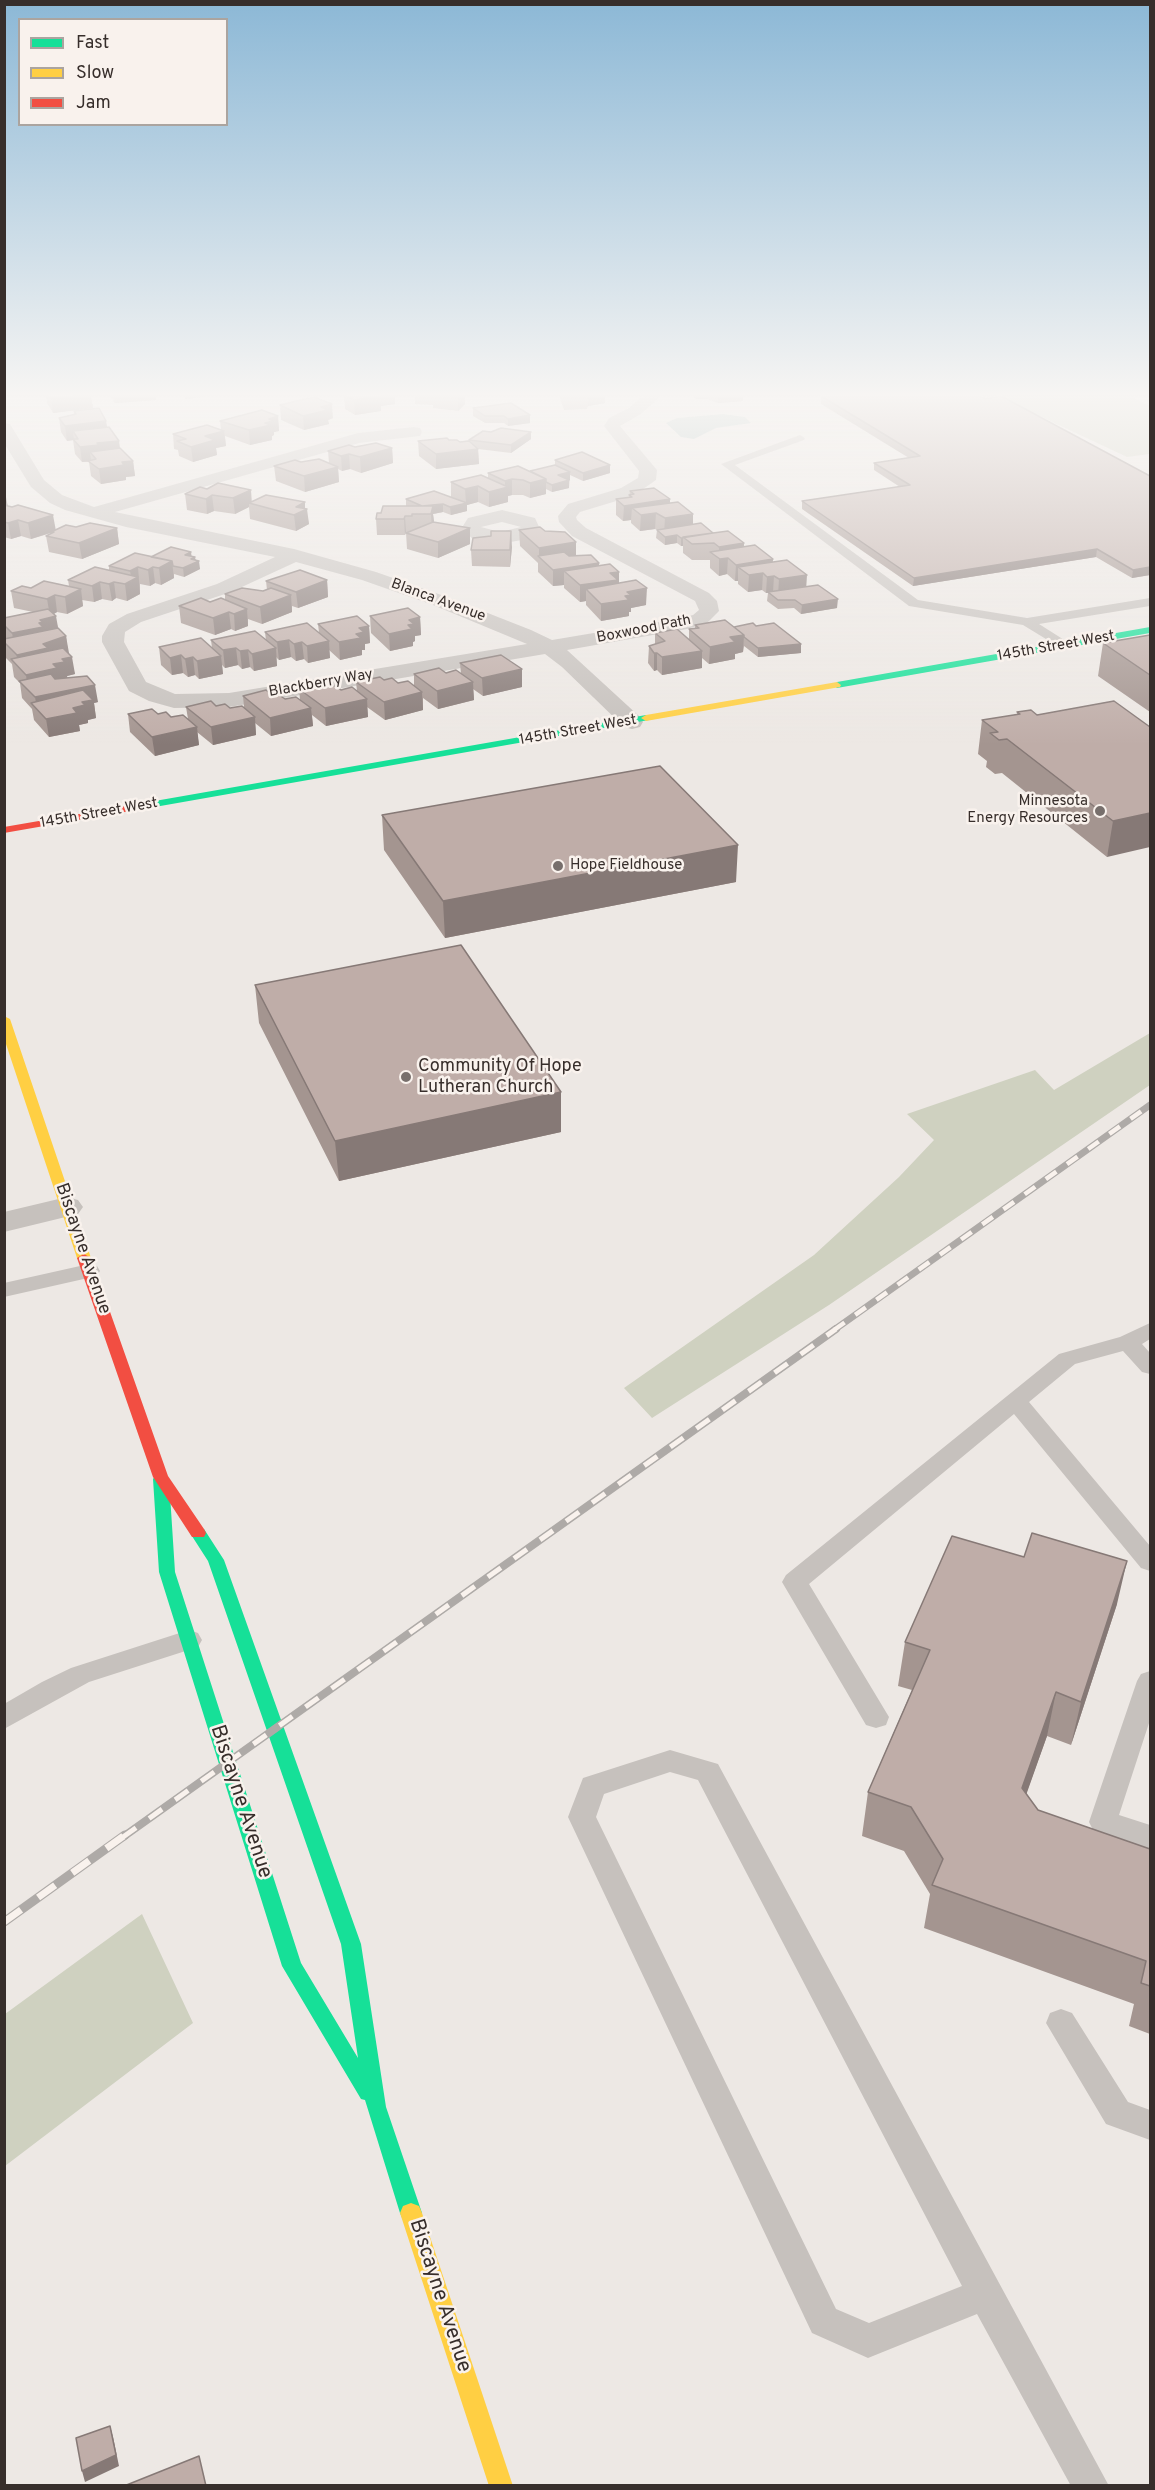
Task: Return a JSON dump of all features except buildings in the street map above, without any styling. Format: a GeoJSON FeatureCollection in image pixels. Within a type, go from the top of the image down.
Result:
{"type":"FeatureCollection","features":[{"type":"Feature","properties":{"kind":"street"},"geometry":{"type":"LineString","coordinates":[[531,525],[568,522],[567,516],[570,512]]}},
{"type":"Feature","properties":{"kind":"street","name":"Blanca Avenue"},"geometry":{"type":"LineString","coordinates":[[93,513],[294,555],[369,576],[430,597],[514,630],[549,647],[570,662],[632,722]]}},
{"type":"Feature","properties":{"kind":"street","name":"Boxwood Path"},"geometry":{"type":"LineString","coordinates":[[549,647],[680,625],[700,619],[709,611],[707,601],[702,597],[579,532],[568,522]]}},
{"type":"Feature","properties":{"kind":"street","name":"Blackberry Way"},"geometry":{"type":"LineString","coordinates":[[294,555],[224,588],[134,618],[116,628],[112,636],[113,642],[137,686],[174,701],[211,702],[549,647]]}},
{"type":"Feature","properties":{"kind":"street","name":"145th Street West"},"geometry":{"type":"LineString","coordinates":[[4,830],[1150,630]]}},
{"type":"Feature","properties":{"kind":"street","name":"Biscayne Avenue"},"geometry":{"type":"LineString","coordinates":[[4,1019],[161,1477],[216,1560],[351,1944],[376,2107],[501,2486]]}},
{"type":"Feature","properties":{"kind":"street"},"geometry":{"type":"LineString","coordinates":[[4,1222],[67,1207]]}},
{"type":"Feature","properties":{"kind":"street","name":"Biscayne Avenue"},"geometry":{"type":"LineString","coordinates":[[161,1477],[167,1572],[292,1966],[376,2107]]}},
{"type":"Feature","properties":{"kind":"lane"},"geometry":{"type":"LineString","coordinates":[[792,512],[914,603],[1027,622],[1150,602]]}},
{"type":"Feature","properties":{"kind":"lane"},"geometry":{"type":"LineString","coordinates":[[1027,622],[1064,646]]}},
{"type":"Feature","properties":{"kind":"lane"},"geometry":{"type":"LineString","coordinates":[[4,1290],[89,1271]]}},
{"type":"Feature","properties":{"kind":"lane"},"geometry":{"type":"LineString","coordinates":[[876,1717],[795,1582],[1067,1359],[1128,1342],[1150,1330]]}},
{"type":"Feature","properties":{"kind":"lane"},"geometry":{"type":"LineString","coordinates":[[1128,1342],[1150,1367]]}},
{"type":"Feature","properties":{"kind":"lane"},"geometry":{"type":"LineString","coordinates":[[1016,1401],[1150,1562]]}},
{"type":"Feature","properties":{"kind":"lane"},"geometry":{"type":"LineString","coordinates":[[4,1718],[51,1689],[80,1675],[189,1640]]}},
{"type":"Feature","properties":{"kind":"lane"},"geometry":{"type":"LineString","coordinates":[[1150,1681],[1104,1822],[1150,1837]]}},
{"type":"Feature","properties":{"kind":"lane"},"geometry":{"type":"LineString","coordinates":[[986,2294],[868,2341],[824,2321],[582,1817],[593,1786],[670,1761],[708,1772],[1091,2486]]}},
{"type":"Feature","properties":{"kind":"lane"},"geometry":{"type":"LineString","coordinates":[[1061,2023],[1117,2113],[1150,2125]]}},
{"type":"Feature","properties":{"kind":"green space"},"geometry":{"type":"Polygon","coordinates":[[[1150,1033],[1150,1085],[829,1305],[652,1418],[624,1388],[814,1255],[899,1177],[934,1140],[907,1114],[1035,1070],[1054,1090],[1150,1033]]]}},
{"type":"Feature","properties":{"kind":"green space"},"geometry":{"type":"Polygon","coordinates":[[[142,1914],[193,2023],[5,2166],[5,2014],[142,1914]]]}},
{"type":"Feature","properties":{"kind":"railway"},"geometry":{"type":"LineString","coordinates":[[834,1330],[1150,1105]]}},
{"type":"Feature","properties":{"kind":"railway"},"geometry":{"type":"LineString","coordinates":[[123,1837],[836,1329]]}},
{"type":"Feature","properties":{"kind":"railway"},"geometry":{"type":"LineString","coordinates":[[4,1922],[125,1835]]}},
{"type":"Feature","properties":{"kind":"traffic: fast"},"geometry":{"type":"LineString","coordinates":[[837,685],[1150,630]]}},
{"type":"Feature","properties":{"kind":"traffic: fast"},"geometry":{"type":"LineString","coordinates":[[149,805],[646,718]]}},
{"type":"Feature","properties":{"kind":"traffic: fast"},"geometry":{"type":"LineString","coordinates":[[161,1479],[167,1572],[292,1966],[368,2092]]}},
{"type":"Feature","properties":{"kind":"traffic: fast"},"geometry":{"type":"LineString","coordinates":[[198,1533],[216,1560],[351,1944],[376,2107],[411,2213]]}},
{"type":"Feature","properties":{"kind":"traffic: slow"},"geometry":{"type":"LineString","coordinates":[[646,718],[837,685]]}},
{"type":"Feature","properties":{"kind":"traffic: slow"},"geometry":{"type":"LineString","coordinates":[[4,1019],[84,1258]]}},
{"type":"Feature","properties":{"kind":"traffic: slow"},"geometry":{"type":"LineString","coordinates":[[411,2213],[501,2486]]}},
{"type":"Feature","properties":{"kind":"traffic: jam"},"geometry":{"type":"LineString","coordinates":[[4,830],[149,805]]}},
{"type":"Feature","properties":{"kind":"traffic: jam"},"geometry":{"type":"LineString","coordinates":[[84,1258],[161,1477],[198,1533]]}},
{"type":"Feature","properties":{"kind":"place","name":"Minnesota Energy Resources"},"geometry":{"type":"Point","coordinates":[1100,811]}},
{"type":"Feature","properties":{"kind":"place","name":"Hope Fieldhouse"},"geometry":{"type":"Point","coordinates":[558,866]}},
{"type":"Feature","properties":{"kind":"place","name":"Community Of Hope Lutheran Church"},"geometry":{"type":"Point","coordinates":[406,1077]}}]}
